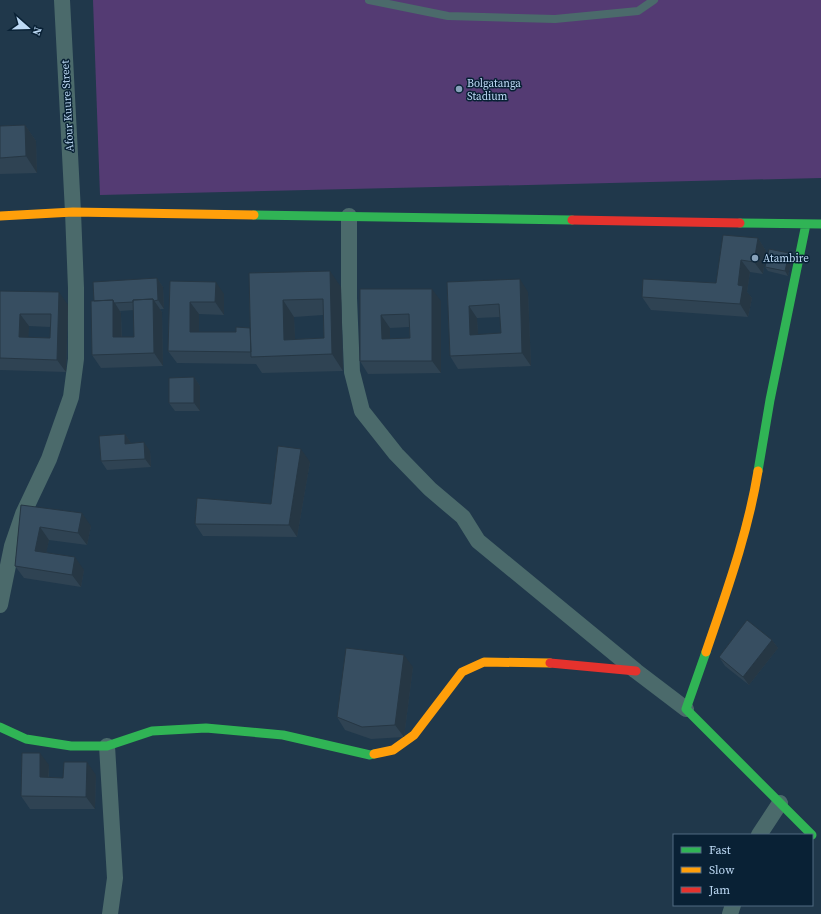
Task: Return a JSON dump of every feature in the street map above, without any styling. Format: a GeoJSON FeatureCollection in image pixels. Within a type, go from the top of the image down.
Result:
{"type":"FeatureCollection","features":[{"type":"Feature","properties":{"kind":"street","name":"Afour Kuure Street"},"geometry":{"type":"LineString","coordinates":[[0,605],[12,546],[18,526],[49,459],[71,397],[76,359],[76,288],[62,0]]}},
{"type":"Feature","properties":{"kind":"street"},"geometry":{"type":"LineString","coordinates":[[0,216],[73,212],[821,224]]}},
{"type":"Feature","properties":{"kind":"street"},"geometry":{"type":"LineString","coordinates":[[349,216],[349,298],[352,372],[362,411],[396,454],[430,489],[463,517],[478,541],[636,671],[686,709],[812,834]]}},
{"type":"Feature","properties":{"kind":"street"},"geometry":{"type":"LineString","coordinates":[[686,709],[728,586],[754,498],[770,400],[806,224]]}},
{"type":"Feature","properties":{"kind":"street"},"geometry":{"type":"LineString","coordinates":[[0,727],[26,739],[71,746],[107,746],[152,731],[206,728],[283,735],[370,754],[393,750],[414,735],[462,672],[484,662],[559,663],[636,671]]}},
{"type":"Feature","properties":{"kind":"street"},"geometry":{"type":"LineString","coordinates":[[107,746],[115,878],[110,914]]}},
{"type":"Feature","properties":{"kind":"street"},"geometry":{"type":"LineString","coordinates":[[759,834],[780,803]]}},
{"type":"Feature","properties":{"kind":"lane"},"geometry":{"type":"LineString","coordinates":[[369,0],[448,16],[555,19],[638,11],[654,0]]}},
{"type":"Feature","properties":{"kind":"shaded area","name":"Bolgatanga Stadium"},"geometry":{"type":"Polygon","coordinates":[[[93,0],[821,0],[821,178],[100,195],[93,0]]]}},
{"type":"Feature","properties":{"kind":"building"},"geometry":{"type":"Polygon","coordinates":[[[25,125],[26,156],[0,158],[0,126],[25,125]]]}},
{"type":"Feature","properties":{"kind":"building"},"geometry":{"type":"Polygon","coordinates":[[[723,235],[758,238],[754,262],[741,260],[738,285],[743,286],[740,304],[642,297],[643,279],[716,283],[723,235]]]}},
{"type":"Feature","properties":{"kind":"building"},"geometry":{"type":"Polygon","coordinates":[[[769,249],[789,253],[785,271],[765,267],[769,249]]]}},
{"type":"Feature","properties":{"kind":"building"},"geometry":{"type":"Polygon","coordinates":[[[330,271],[332,354],[251,357],[249,273],[330,271]],[[323,299],[283,300],[284,340],[324,338],[323,299]]]}},
{"type":"Feature","properties":{"kind":"building"},"geometry":{"type":"Polygon","coordinates":[[[157,278],[158,300],[133,300],[133,302],[114,303],[113,300],[94,301],[93,282],[157,278]]]}},
{"type":"Feature","properties":{"kind":"building"},"geometry":{"type":"Polygon","coordinates":[[[520,279],[522,353],[450,356],[447,282],[520,279]],[[499,304],[469,306],[470,335],[501,333],[499,304]]]}},
{"type":"Feature","properties":{"kind":"building"},"geometry":{"type":"Polygon","coordinates":[[[170,281],[216,282],[215,302],[190,302],[190,332],[236,332],[236,327],[250,328],[251,352],[168,351],[170,281]]]}},
{"type":"Feature","properties":{"kind":"building"},"geometry":{"type":"Polygon","coordinates":[[[360,289],[432,289],[432,361],[360,361],[360,289]],[[409,314],[381,315],[382,339],[410,338],[409,314]]]}},
{"type":"Feature","properties":{"kind":"building"},"geometry":{"type":"Polygon","coordinates":[[[0,291],[59,292],[57,360],[0,358],[0,291]],[[20,314],[19,337],[50,338],[51,314],[20,314]]]}},
{"type":"Feature","properties":{"kind":"building"},"geometry":{"type":"Polygon","coordinates":[[[153,299],[154,353],[92,355],[91,301],[113,300],[113,337],[134,337],[133,300],[153,299]]]}},
{"type":"Feature","properties":{"kind":"building"},"geometry":{"type":"Polygon","coordinates":[[[194,377],[194,403],[169,403],[169,378],[194,377]]]}},
{"type":"Feature","properties":{"kind":"building"},"geometry":{"type":"Polygon","coordinates":[[[125,434],[125,444],[144,442],[145,459],[101,461],[99,436],[125,434]]]}},
{"type":"Feature","properties":{"kind":"building"},"geometry":{"type":"Polygon","coordinates":[[[278,446],[301,449],[289,525],[195,524],[197,498],[271,504],[278,446]]]}},
{"type":"Feature","properties":{"kind":"building"},"geometry":{"type":"Polygon","coordinates":[[[21,505],[82,513],[78,533],[40,527],[35,551],[75,557],[72,575],[15,566],[21,505]]]}},
{"type":"Feature","properties":{"kind":"building"},"geometry":{"type":"Polygon","coordinates":[[[747,620],[772,640],[743,677],[719,657],[747,620]]]}},
{"type":"Feature","properties":{"kind":"building"},"geometry":{"type":"Polygon","coordinates":[[[346,648],[404,655],[395,725],[362,727],[337,717],[346,648]]]}},
{"type":"Feature","properties":{"kind":"building"},"geometry":{"type":"Polygon","coordinates":[[[22,753],[40,753],[40,777],[63,778],[64,762],[87,762],[86,797],[21,796],[22,753]]]}},
{"type":"Feature","properties":{"kind":"traffic: fast"},"geometry":{"type":"LineString","coordinates":[[254,215],[572,220]]}},
{"type":"Feature","properties":{"kind":"traffic: fast"},"geometry":{"type":"LineString","coordinates":[[740,223],[821,224]]}},
{"type":"Feature","properties":{"kind":"traffic: fast"},"geometry":{"type":"LineString","coordinates":[[758,471],[770,400],[806,224]]}},
{"type":"Feature","properties":{"kind":"traffic: fast"},"geometry":{"type":"LineString","coordinates":[[706,652],[686,709],[811,834]]}},
{"type":"Feature","properties":{"kind":"traffic: fast"},"geometry":{"type":"LineString","coordinates":[[0,727],[26,739],[71,746],[107,746],[152,731],[206,728],[283,735],[370,755],[374,754]]}},
{"type":"Feature","properties":{"kind":"traffic: slow"},"geometry":{"type":"LineString","coordinates":[[0,216],[73,212],[254,215]]}},
{"type":"Feature","properties":{"kind":"traffic: slow"},"geometry":{"type":"LineString","coordinates":[[706,652],[729,585],[742,540],[754,494],[758,471]]}},
{"type":"Feature","properties":{"kind":"traffic: slow"},"geometry":{"type":"LineString","coordinates":[[374,754],[393,750],[414,735],[462,672],[484,662],[550,663]]}},
{"type":"Feature","properties":{"kind":"traffic: jam"},"geometry":{"type":"LineString","coordinates":[[572,220],[740,223]]}},
{"type":"Feature","properties":{"kind":"traffic: jam"},"geometry":{"type":"LineString","coordinates":[[550,663],[636,671]]}},
{"type":"Feature","properties":{"kind":"place","name":"Bolgatanga Stadium"},"geometry":{"type":"Point","coordinates":[459,89]}},
{"type":"Feature","properties":{"kind":"place","name":"Atambire"},"geometry":{"type":"Point","coordinates":[755,258]}}]}
